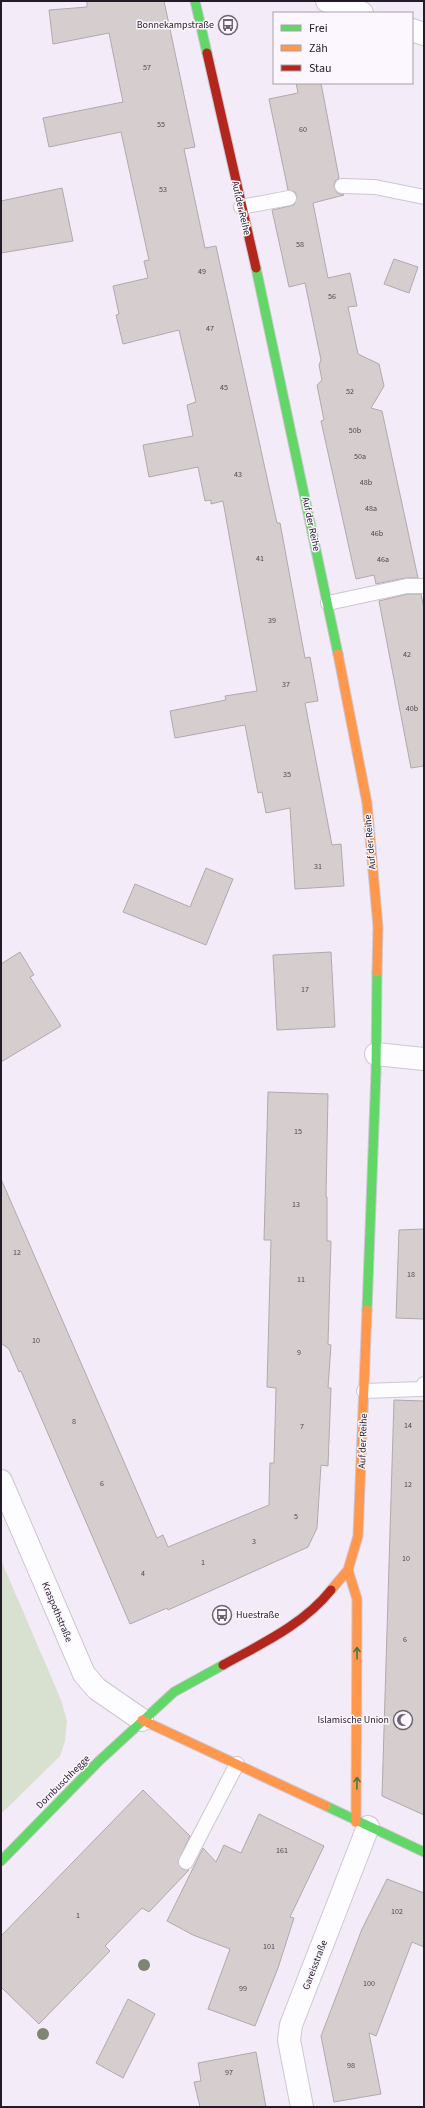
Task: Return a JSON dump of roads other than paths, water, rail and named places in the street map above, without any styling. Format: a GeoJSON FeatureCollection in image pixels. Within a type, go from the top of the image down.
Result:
{"type":"FeatureCollection","features":[{"type":"Feature","properties":{"kind":"main road","name":"Auf der Reihe"},"geometry":{"type":"LineString","coordinates":[[142,1720],[174,1692],[282,1632],[310,1612],[324,1599],[348,1570],[358,1536],[376,1054],[378,927],[367,803],[328,604],[195,1]]}},
{"type":"Feature","properties":{"kind":"main road"},"geometry":{"type":"LineString","coordinates":[[348,1570],[357,1599],[362,1824]]}},
{"type":"Feature","properties":{"kind":"main road"},"geometry":{"type":"LineString","coordinates":[[142,1720],[424,1852]]}},
{"type":"Feature","properties":{"kind":"main road","name":"Dornbuschhegge"},"geometry":{"type":"LineString","coordinates":[[1,1861],[142,1720]]}},
{"type":"Feature","properties":{"kind":"street"},"geometry":{"type":"LineString","coordinates":[[327,1],[359,12]]}},
{"type":"Feature","properties":{"kind":"street"},"geometry":{"type":"LineString","coordinates":[[413,30],[424,34]]}},
{"type":"Feature","properties":{"kind":"street"},"geometry":{"type":"LineString","coordinates":[[376,1054],[424,1059]]}},
{"type":"Feature","properties":{"kind":"street","name":"Kraspothstraße"},"geometry":{"type":"LineString","coordinates":[[1,1481],[84,1674],[98,1689],[142,1720]]}},
{"type":"Feature","properties":{"kind":"street","name":"Gareisstraße"},"geometry":{"type":"LineString","coordinates":[[302,2107],[289,2040],[291,2025],[362,1824]]}},
{"type":"Feature","properties":{"kind":"lane"},"geometry":{"type":"LineString","coordinates":[[342,186],[375,187],[424,197]]}},
{"type":"Feature","properties":{"kind":"lane"},"geometry":{"type":"LineString","coordinates":[[241,207],[289,198]]}},
{"type":"Feature","properties":{"kind":"lane"},"geometry":{"type":"LineString","coordinates":[[328,604],[407,586],[424,586]]}},
{"type":"Feature","properties":{"kind":"lane"},"geometry":{"type":"LineString","coordinates":[[364,1391],[421,1389],[424,1384]]}},
{"type":"Feature","properties":{"kind":"lane"},"geometry":{"type":"LineString","coordinates":[[186,1862],[237,1764]]}},
{"type":"Feature","properties":{"kind":"place","name":"Bonnekampstraße"},"geometry":{"type":"Point","coordinates":[228,25]}},
{"type":"Feature","properties":{"kind":"place","name":"Huestraße"},"geometry":{"type":"Point","coordinates":[222,1615]}},
{"type":"Feature","properties":{"kind":"place","name":"Islamische Union"},"geometry":{"type":"Point","coordinates":[403,1720]}}]}
